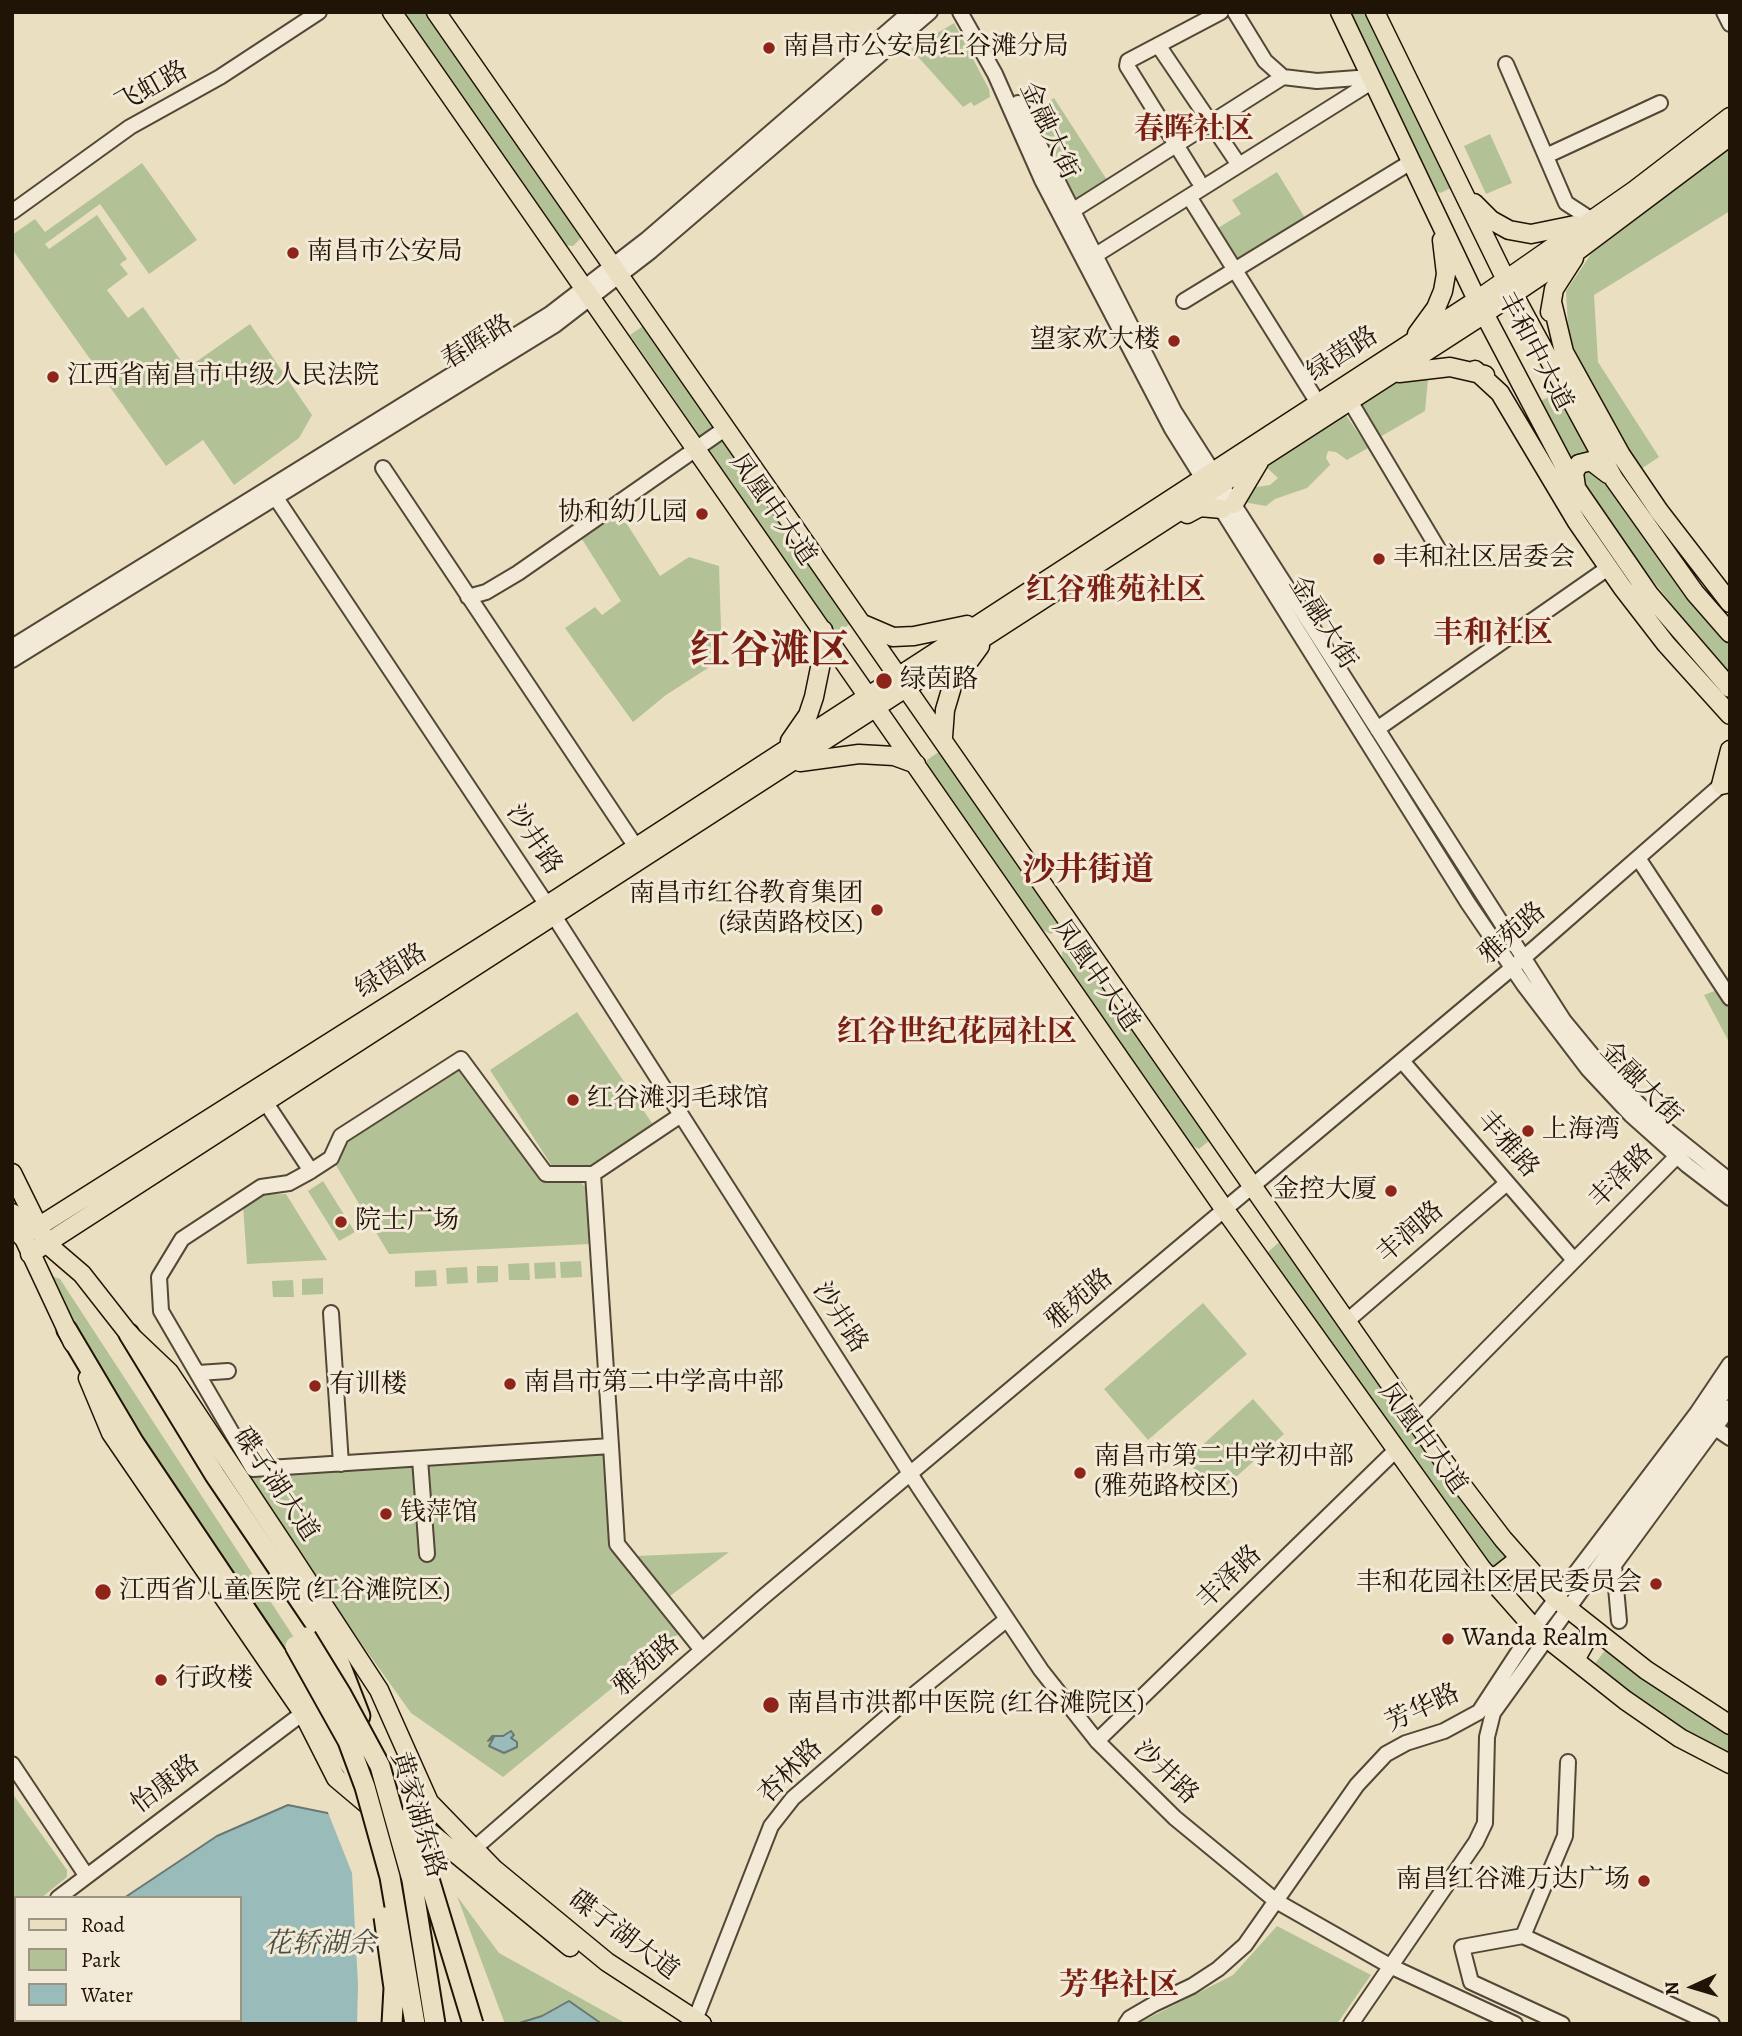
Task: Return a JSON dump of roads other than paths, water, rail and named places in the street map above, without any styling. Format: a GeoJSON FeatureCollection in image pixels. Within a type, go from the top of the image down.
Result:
{"type":"FeatureCollection","features":[{"type":"Feature","properties":{"kind":"highway"},"geometry":{"type":"LineString","coordinates":[[67,1330],[134,1443],[365,1787],[394,1989],[393,2024]]}},
{"type":"Feature","properties":{"kind":"highway"},"geometry":{"type":"LineString","coordinates":[[129,1334],[215,1475],[336,1654],[380,1766],[419,1846],[473,2024]]}},
{"type":"Feature","properties":{"kind":"highway","name":"黄家湖东路"},"geometry":{"type":"LineString","coordinates":[[415,2024],[390,1877],[365,1787],[348,1741],[300,1641],[341,1694],[380,1766],[412,1880],[435,2024]]}},
{"type":"Feature","properties":{"kind":"main road","name":"凤凰中大道"},"geometry":{"type":"LineString","coordinates":[[392,12],[1225,1210],[1492,1580],[1534,1628],[1575,1660],[1680,1738],[1730,1763]]}},
{"type":"Feature","properties":{"kind":"main road","name":"凤凰中大道"},"geometry":{"type":"LineString","coordinates":[[436,12],[904,680],[1416,1421],[1520,1558],[1563,1604],[1686,1699],[1730,1725]]}},
{"type":"Feature","properties":{"kind":"main road","name":"丰和中大道"},"geometry":{"type":"LineString","coordinates":[[1340,12],[1481,307],[1576,488],[1649,594],[1730,688]]}},
{"type":"Feature","properties":{"kind":"main road","name":"丰和中大道"},"geometry":{"type":"LineString","coordinates":[[1376,12],[1509,287],[1567,397],[1614,479],[1695,593],[1730,634]]}},
{"type":"Feature","properties":{"kind":"main road","name":"绿茵路"},"geometry":{"type":"LineString","coordinates":[[22,1237],[550,911],[1212,481],[1262,458],[1386,378],[1730,117]]}},
{"type":"Feature","properties":{"kind":"main road","name":"绿茵路"},"geometry":{"type":"LineString","coordinates":[[1509,287],[1584,245],[1730,136]]}},
{"type":"Feature","properties":{"kind":"main road"},"geometry":{"type":"LineString","coordinates":[[1464,194],[1491,220],[1509,230],[1531,234],[1557,231],[1592,220]]}},
{"type":"Feature","properties":{"kind":"main road"},"geometry":{"type":"LineString","coordinates":[[1409,344],[1436,308],[1444,283],[1445,250],[1434,209]]}},
{"type":"Feature","properties":{"kind":"main road"},"geometry":{"type":"LineString","coordinates":[[1567,397],[1552,346],[1549,315],[1563,272],[1584,245]]}},
{"type":"Feature","properties":{"kind":"main road"},"geometry":{"type":"LineString","coordinates":[[1552,302],[1564,352],[1621,455],[1659,511],[1730,603]]}},
{"type":"Feature","properties":{"kind":"main road","name":"绿茵路"},"geometry":{"type":"LineString","coordinates":[[984,628],[1146,533],[1318,402],[1409,344],[1481,307]]}},
{"type":"Feature","properties":{"kind":"main road"},"geometry":{"type":"LineString","coordinates":[[1386,378],[1428,368],[1475,370],[1495,379],[1537,413]]}},
{"type":"Feature","properties":{"kind":"main road"},"geometry":{"type":"LineString","coordinates":[[1475,370],[1508,404],[1577,522],[1608,568],[1666,644],[1730,715]]}},
{"type":"Feature","properties":{"kind":"main road"},"geometry":{"type":"LineString","coordinates":[[1146,533],[1160,531],[1200,507],[1228,506],[1262,458]]}},
{"type":"Feature","properties":{"kind":"main road"},"geometry":{"type":"LineString","coordinates":[[1576,488],[1574,473],[1579,464],[1591,461],[1614,479]]}},
{"type":"Feature","properties":{"kind":"main road"},"geometry":{"type":"LineString","coordinates":[[865,625],[893,637],[984,628]]}},
{"type":"Feature","properties":{"kind":"main road"},"geometry":{"type":"LineString","coordinates":[[943,737],[942,723],[953,683],[984,628]]}},
{"type":"Feature","properties":{"kind":"main road"},"geometry":{"type":"LineString","coordinates":[[823,630],[824,648],[814,697],[787,757],[859,754],[894,757],[916,764]]}},
{"type":"Feature","properties":{"kind":"main road"},"geometry":{"type":"LineString","coordinates":[[1727,782],[1730,750]]}},
{"type":"Feature","properties":{"kind":"main road","name":"绿茵路"},"geometry":{"type":"LineString","coordinates":[[30,1254],[496,954],[592,876],[636,847],[787,757]]}},
{"type":"Feature","properties":{"kind":"main road","name":"碟子湖大道"},"geometry":{"type":"LineString","coordinates":[[12,1172],[47,1244],[82,1275],[129,1334],[169,1372],[379,1690],[429,1802],[468,1854]]}},
{"type":"Feature","properties":{"kind":"main road","name":"碟子湖大道"},"geometry":{"type":"LineString","coordinates":[[12,1213],[67,1330],[111,1433],[303,1713],[336,1778],[368,1805],[427,1830],[468,1854],[607,1962],[692,2023]]}},
{"type":"Feature","properties":{"kind":"main road"},"geometry":{"type":"LineString","coordinates":[[1492,1580],[1520,1558]]}},
{"type":"Feature","properties":{"kind":"main road"},"geometry":{"type":"LineString","coordinates":[[1575,1660],[1593,1628]]}},
{"type":"Feature","properties":{"kind":"street","name":"飞虹路"},"geometry":{"type":"LineString","coordinates":[[12,212],[130,127],[220,77],[319,12]]}},
{"type":"Feature","properties":{"kind":"street","name":"春晖路"},"geometry":{"type":"LineString","coordinates":[[616,271],[910,12]]}},
{"type":"Feature","properties":{"kind":"street","name":"春晖路"},"geometry":{"type":"LineString","coordinates":[[12,660],[550,314],[589,292],[930,12]]}},
{"type":"Feature","properties":{"kind":"street","name":"金融大街"},"geometry":{"type":"LineString","coordinates":[[960,12],[995,74],[1042,180],[1172,429],[1212,481]]}},
{"type":"Feature","properties":{"kind":"street","name":"金融大街"},"geometry":{"type":"LineString","coordinates":[[972,12],[1212,481],[1517,963],[1606,1072],[1730,1198]]}},
{"type":"Feature","properties":{"kind":"street"},"geometry":{"type":"LineString","coordinates":[[1198,180],[1127,66],[1128,61],[1221,12]]}},
{"type":"Feature","properties":{"kind":"street"},"geometry":{"type":"LineString","coordinates":[[1235,12],[1265,61],[1283,77],[1317,81],[1372,79]]}},
{"type":"Feature","properties":{"kind":"street"},"geometry":{"type":"LineString","coordinates":[[1724,12],[1730,24]]}},
{"type":"Feature","properties":{"kind":"street"},"geometry":{"type":"LineString","coordinates":[[1158,45],[1239,165]]}},
{"type":"Feature","properties":{"kind":"street"},"geometry":{"type":"LineString","coordinates":[[1506,64],[1566,204],[1592,220]]}},
{"type":"Feature","properties":{"kind":"street"},"geometry":{"type":"LineString","coordinates":[[1072,211],[1283,77]]}},
{"type":"Feature","properties":{"kind":"street"},"geometry":{"type":"LineString","coordinates":[[1093,251],[1100,253],[1372,79]]}},
{"type":"Feature","properties":{"kind":"street"},"geometry":{"type":"LineString","coordinates":[[1546,156],[1660,103]]}},
{"type":"Feature","properties":{"kind":"street"},"geometry":{"type":"LineString","coordinates":[[1184,301],[1411,162]]}},
{"type":"Feature","properties":{"kind":"street"},"geometry":{"type":"LineString","coordinates":[[1193,203],[1318,402]]}},
{"type":"Feature","properties":{"kind":"street"},"geometry":{"type":"LineString","coordinates":[[1350,401],[1443,557]]}},
{"type":"Feature","properties":{"kind":"street"},"geometry":{"type":"LineString","coordinates":[[468,597],[486,592],[518,573],[726,428]]}},
{"type":"Feature","properties":{"kind":"street"},"geometry":{"type":"LineString","coordinates":[[383,468],[636,847]]}},
{"type":"Feature","properties":{"kind":"street","name":"春晖路"},"geometry":{"type":"LineString","coordinates":[[12,647],[272,493]]}},
{"type":"Feature","properties":{"kind":"street","name":"沙井路"},"geometry":{"type":"LineString","coordinates":[[272,493],[550,911],[1006,1620],[1097,1741],[1175,1818],[1276,1901],[1391,1966],[1515,2024]]}},
{"type":"Feature","properties":{"kind":"street","name":"金融大街"},"geometry":{"type":"LineString","coordinates":[[1228,506],[1377,729],[1517,963]]}},
{"type":"Feature","properties":{"kind":"street"},"geometry":{"type":"LineString","coordinates":[[1377,729],[1608,568]]}},
{"type":"Feature","properties":{"kind":"street","name":"雅苑路"},"geometry":{"type":"LineString","coordinates":[[468,1854],[702,1650],[1402,1061],[1727,782]]}},
{"type":"Feature","properties":{"kind":"street"},"geometry":{"type":"LineString","coordinates":[[1638,858],[1730,998]]}},
{"type":"Feature","properties":{"kind":"street"},"geometry":{"type":"LineString","coordinates":[[611,1446],[254,1469],[161,1311],[159,1277],[182,1238],[261,1187],[289,1183],[331,1158],[341,1136],[461,1059],[547,1174],[593,1174],[681,1115]]}},
{"type":"Feature","properties":{"kind":"street","name":"丰雅路"},"geometry":{"type":"LineString","coordinates":[[1402,1061],[1574,1260]]}},
{"type":"Feature","properties":{"kind":"street"},"geometry":{"type":"LineString","coordinates":[[266,1103],[310,1171]]}},
{"type":"Feature","properties":{"kind":"street","name":"金融大街"},"geometry":{"type":"LineString","coordinates":[[1681,1151],[1730,1181]]}},
{"type":"Feature","properties":{"kind":"street","name":"丰泽路"},"geometry":{"type":"LineString","coordinates":[[1416,1421],[1681,1151]]}},
{"type":"Feature","properties":{"kind":"street"},"geometry":{"type":"LineString","coordinates":[[593,1174],[617,1544],[702,1650]]}},
{"type":"Feature","properties":{"kind":"street","name":"丰润路"},"geometry":{"type":"LineString","coordinates":[[1346,1321],[1507,1183]]}},
{"type":"Feature","properties":{"kind":"street"},"geometry":{"type":"LineString","coordinates":[[331,1313],[341,1464]]}},
{"type":"Feature","properties":{"kind":"street","name":"芳华路"},"geometry":{"type":"LineString","coordinates":[[1351,2024],[1476,1842],[1485,1823],[1486,1737],[1493,1713],[1549,1639],[1563,1604],[1730,1364]]}},
{"type":"Feature","properties":{"kind":"street"},"geometry":{"type":"LineString","coordinates":[[198,1373],[228,1371]]}},
{"type":"Feature","properties":{"kind":"street","name":"芳华路"},"geometry":{"type":"LineString","coordinates":[[1126,2024],[1130,2018],[1192,1986],[1218,1969],[1245,1945],[1357,1785],[1386,1754],[1406,1743],[1444,1731],[1479,1712],[1534,1628],[1563,1604],[1709,1424],[1730,1384]]}},
{"type":"Feature","properties":{"kind":"street"},"geometry":{"type":"LineString","coordinates":[[1619,1620],[1614,1565],[1709,1424],[1730,1407]]}},
{"type":"Feature","properties":{"kind":"street"},"geometry":{"type":"LineString","coordinates":[[1709,1424],[1730,1438]]}},
{"type":"Feature","properties":{"kind":"street","name":"丰泽路"},"geometry":{"type":"LineString","coordinates":[[1097,1741],[1397,1450]]}},
{"type":"Feature","properties":{"kind":"street"},"geometry":{"type":"LineString","coordinates":[[420,1459],[427,1554]]}},
{"type":"Feature","properties":{"kind":"street","name":"杏林路"},"geometry":{"type":"LineString","coordinates":[[692,2023],[771,1826],[793,1798],[895,1710],[1006,1620]]}},
{"type":"Feature","properties":{"kind":"street","name":"怡康路"},"geometry":{"type":"LineString","coordinates":[[60,1896],[303,1713]]}},
{"type":"Feature","properties":{"kind":"street"},"geometry":{"type":"LineString","coordinates":[[1523,1936],[1565,1836],[1568,1762]]}},
{"type":"Feature","properties":{"kind":"street"},"geometry":{"type":"LineString","coordinates":[[12,1764],[86,1875]]}},
{"type":"Feature","properties":{"kind":"street"},"geometry":{"type":"LineString","coordinates":[[1562,2024],[1471,1982],[1462,1947],[1523,1936],[1712,2024]]}},
{"type":"Feature","properties":{"kind":"water"},"geometry":{"type":"Polygon","coordinates":[[[511,1731],[514,1735],[511,1738],[517,1742],[517,1747],[504,1753],[489,1746],[494,1737],[488,1741],[492,1736],[503,1736],[511,1731]]]}},
{"type":"Feature","properties":{"kind":"water","name":"花轿湖余"},"geometry":{"type":"Polygon","coordinates":[[[288,1805],[352,1818],[439,2024],[207,2024],[206,2022],[242,2022],[242,1896],[127,1896],[217,1836],[288,1805]]]}},
{"type":"Feature","properties":{"kind":"water"},"geometry":{"type":"Polygon","coordinates":[[[569,2001],[602,2024],[516,2024],[542,2016],[569,2001]]]}},
{"type":"Feature","properties":{"kind":"place","name":"南昌市公安局红谷滩分局"},"geometry":{"type":"Point","coordinates":[769,48]}},
{"type":"Feature","properties":{"kind":"place","name":"南昌市公安局"},"geometry":{"type":"Point","coordinates":[293,253]}},
{"type":"Feature","properties":{"kind":"place","name":"望家欢大楼"},"geometry":{"type":"Point","coordinates":[1174,341]}},
{"type":"Feature","properties":{"kind":"place","name":"江西省南昌市中级人民法院"},"geometry":{"type":"Point","coordinates":[53,377]}},
{"type":"Feature","properties":{"kind":"place","name":"协和幼儿园"},"geometry":{"type":"Point","coordinates":[702,514]}},
{"type":"Feature","properties":{"kind":"place","name":"丰和社区居委会"},"geometry":{"type":"Point","coordinates":[1379,559]}},
{"type":"Feature","properties":{"kind":"place","name":"绿茵路"},"geometry":{"type":"Point","coordinates":[884,681]}},
{"type":"Feature","properties":{"kind":"place","name":"南昌市红谷教育集团 (绿茵路校区)"},"geometry":{"type":"Point","coordinates":[877,910]}},
{"type":"Feature","properties":{"kind":"place","name":"红谷滩羽毛球馆"},"geometry":{"type":"Point","coordinates":[573,1100]}},
{"type":"Feature","properties":{"kind":"place","name":"上海湾"},"geometry":{"type":"Point","coordinates":[1528,1131]}},
{"type":"Feature","properties":{"kind":"place","name":"金控大厦"},"geometry":{"type":"Point","coordinates":[1391,1191]}},
{"type":"Feature","properties":{"kind":"place","name":"院士广场"},"geometry":{"type":"Point","coordinates":[341,1222]}},
{"type":"Feature","properties":{"kind":"place","name":"南昌市第二中学高中部"},"geometry":{"type":"Point","coordinates":[510,1384]}},
{"type":"Feature","properties":{"kind":"place","name":"有训楼"},"geometry":{"type":"Point","coordinates":[315,1386]}},
{"type":"Feature","properties":{"kind":"place","name":"南昌市第二中学初中部 (雅苑路校区)"},"geometry":{"type":"Point","coordinates":[1080,1473]}},
{"type":"Feature","properties":{"kind":"place","name":"钱萍馆"},"geometry":{"type":"Point","coordinates":[386,1514]}},
{"type":"Feature","properties":{"kind":"place","name":"丰和花园社区居民委员会"},"geometry":{"type":"Point","coordinates":[1656,1584]}},
{"type":"Feature","properties":{"kind":"place","name":"江西省儿童医院 (红谷滩院区)"},"geometry":{"type":"Point","coordinates":[103,1592]}},
{"type":"Feature","properties":{"kind":"place","name":"Wanda Realm"},"geometry":{"type":"Point","coordinates":[1448,1639]}},
{"type":"Feature","properties":{"kind":"place","name":"行政楼"},"geometry":{"type":"Point","coordinates":[161,1680]}},
{"type":"Feature","properties":{"kind":"place","name":"南昌市洪都中医院 (红谷滩院区)"},"geometry":{"type":"Point","coordinates":[771,1705]}},
{"type":"Feature","properties":{"kind":"place","name":"南昌红谷滩万达广场"},"geometry":{"type":"Point","coordinates":[1644,1881]}},
{"type":"Feature","properties":{"kind":"district","name":"春晖社区"},"geometry":{"type":"Point","coordinates":[1194,131]}},
{"type":"Feature","properties":{"kind":"district","name":"红谷雅苑社区"},"geometry":{"type":"Point","coordinates":[1116,592]}},
{"type":"Feature","properties":{"kind":"district","name":"丰和社区"},"geometry":{"type":"Point","coordinates":[1493,635]}},
{"type":"Feature","properties":{"kind":"district","name":"红谷滩区"},"geometry":{"type":"Point","coordinates":[770,653]}},
{"type":"Feature","properties":{"kind":"district","name":"沙井街道"},"geometry":{"type":"Point","coordinates":[1088,872]}},
{"type":"Feature","properties":{"kind":"district","name":"红谷世纪花园社区"},"geometry":{"type":"Point","coordinates":[957,1034]}},
{"type":"Feature","properties":{"kind":"district","name":"芳华社区"},"geometry":{"type":"Point","coordinates":[1119,1987]}}]}
